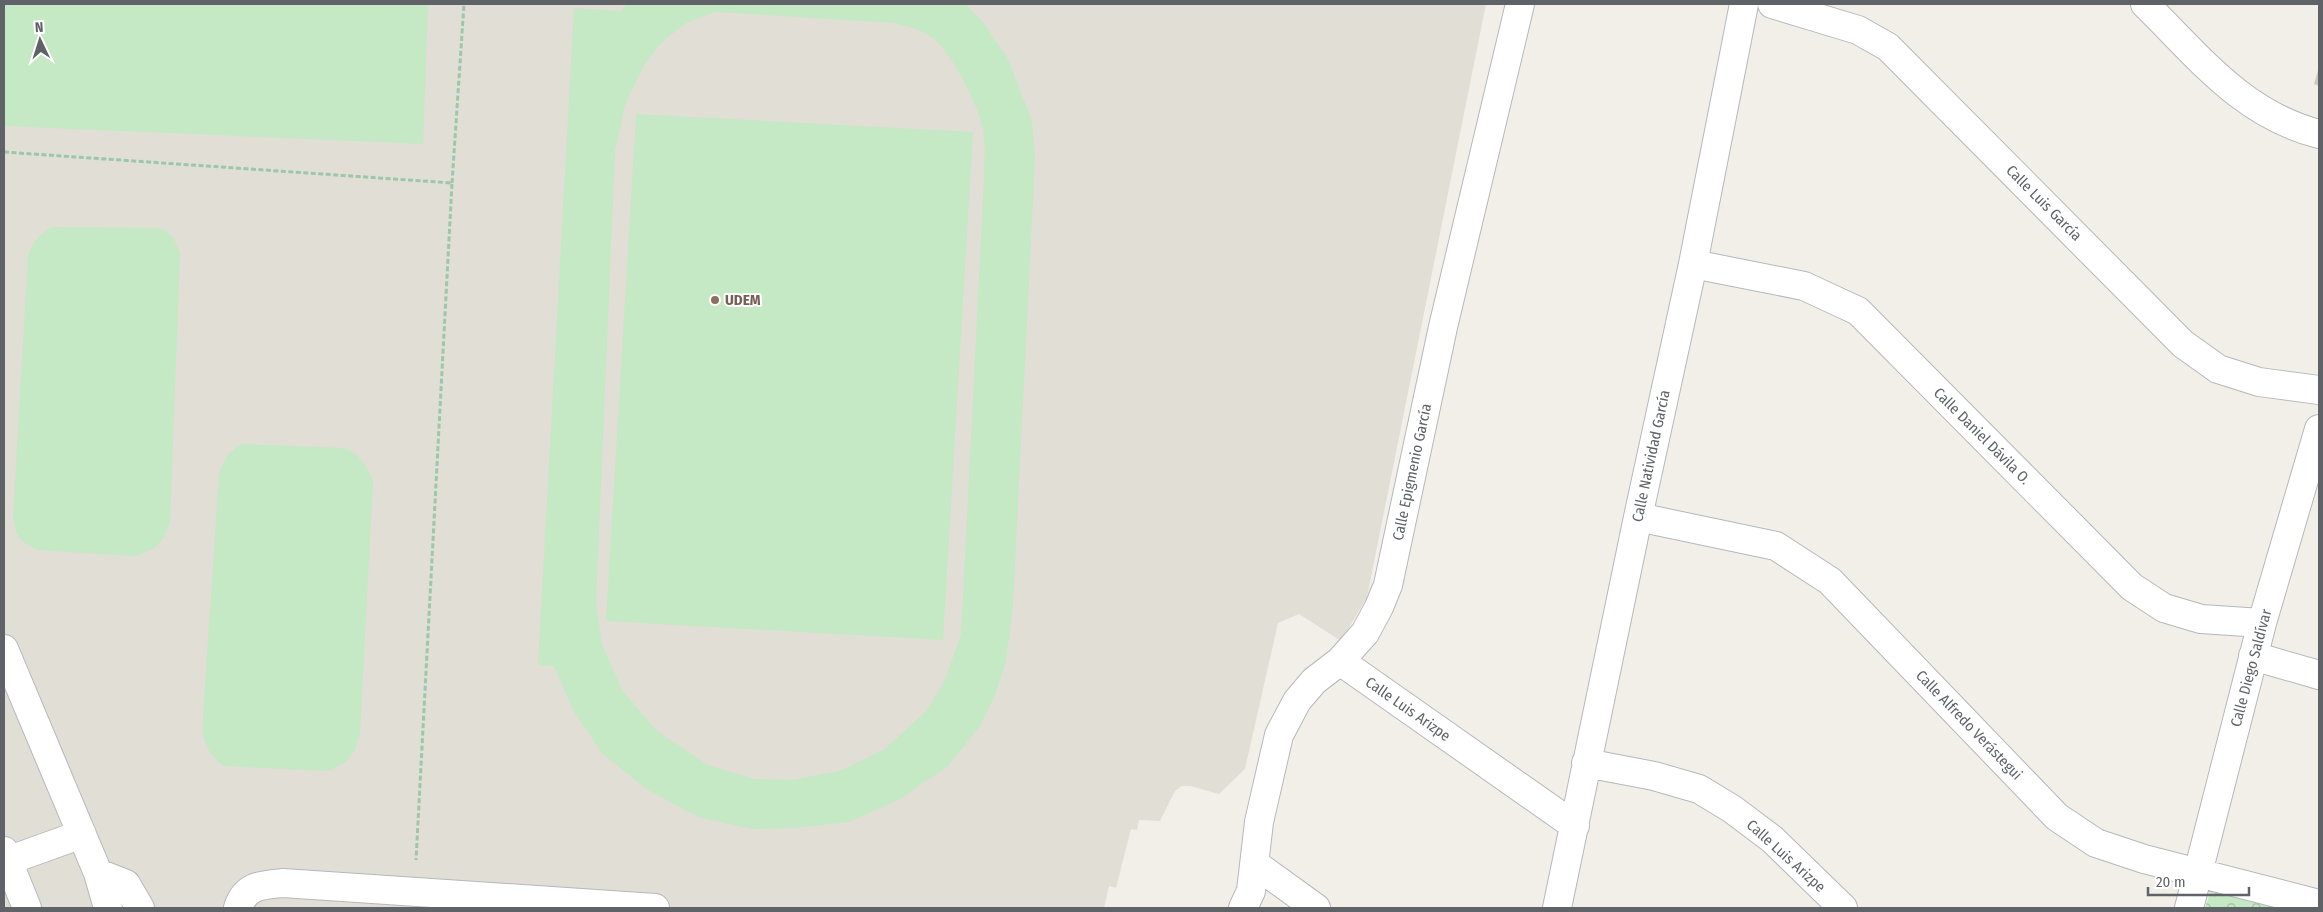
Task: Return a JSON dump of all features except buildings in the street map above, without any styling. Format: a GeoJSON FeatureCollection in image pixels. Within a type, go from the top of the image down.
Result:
{"type":"FeatureCollection","features":[{"type":"Feature","properties":{"kind":"street","name":"Calle Epigmenio García"},"geometry":{"type":"LineString","coordinates":[[1243,908],[1251,891],[1259,822],[1279,735],[1297,701],[1314,681],[1340,661],[1365,633],[1380,607],[1388,585],[1441,337],[1520,4]]}},
{"type":"Feature","properties":{"kind":"street","name":"Calle Natividad García"},"geometry":{"type":"LineString","coordinates":[[1557,908],[1575,826],[1586,763],[1693,264],[1744,4]]}},
{"type":"Feature","properties":{"kind":"street","name":"Calle Luis García"},"geometry":{"type":"LineString","coordinates":[[1772,4],[1858,30],[1888,47],[2183,344],[2218,369],[2259,382],[2319,390]]}},
{"type":"Feature","properties":{"kind":"street"},"geometry":{"type":"LineString","coordinates":[[2146,4],[2236,94],[2269,116],[2319,134]]}},
{"type":"Feature","properties":{"kind":"street","name":"Calle Daniel Dávila O."},"geometry":{"type":"LineString","coordinates":[[1693,264],[1804,286],[1858,311],[2132,587],[2164,608],[2202,619],[2262,622]]}},
{"type":"Feature","properties":{"kind":"street","name":"Calle Diego Saldívar"},"geometry":{"type":"LineString","coordinates":[[2189,908],[2262,622],[2318,444]]}},
{"type":"Feature","properties":{"kind":"street","name":"Calle Alfredo Verástegui"},"geometry":{"type":"LineString","coordinates":[[1638,517],[1776,546],[1830,582],[2057,817],[2096,843],[2144,859],[2319,904]]}},
{"type":"Feature","properties":{"kind":"street"},"geometry":{"type":"LineString","coordinates":[[4,649],[98,873],[108,908]]}},
{"type":"Feature","properties":{"kind":"street"},"geometry":{"type":"LineString","coordinates":[[2253,656],[2319,675]]}},
{"type":"Feature","properties":{"kind":"street","name":"Calle Luis Arizpe"},"geometry":{"type":"LineString","coordinates":[[1340,661],[1575,826]]}},
{"type":"Feature","properties":{"kind":"street","name":"Calle Luis Arizpe"},"geometry":{"type":"LineString","coordinates":[[1586,763],[1654,776],[1699,789],[1732,809],[1772,839],[1843,908]]}},
{"type":"Feature","properties":{"kind":"street"},"geometry":{"type":"LineString","coordinates":[[27,908],[5,856],[82,834]]}},
{"type":"Feature","properties":{"kind":"street"},"geometry":{"type":"LineString","coordinates":[[1255,864],[1316,908]]}},
{"type":"Feature","properties":{"kind":"street"},"geometry":{"type":"LineString","coordinates":[[98,873],[126,884],[140,908]]}},
{"type":"Feature","properties":{"kind":"street"},"geometry":{"type":"LineString","coordinates":[[238,908],[241,897],[256,886],[283,882],[655,908]]}},
{"type":"Feature","properties":{"kind":"path"},"geometry":{"type":"LineString","coordinates":[[415,891],[452,183],[464,4]]}},
{"type":"Feature","properties":{"kind":"path"},"geometry":{"type":"LineString","coordinates":[[4,152],[452,183]]}},
{"type":"Feature","properties":{"kind":"shaded area","name":"UDEM"},"geometry":{"type":"Polygon","coordinates":[[[4,4],[1486,4],[1367,597],[1341,641],[1299,614],[1278,623],[1245,769],[1219,794],[1190,786],[1182,786],[1175,791],[1160,821],[1139,820],[1137,830],[1131,829],[1116,888],[1109,886],[1104,908],[4,908],[4,4]]]}},
{"type":"Feature","properties":{"kind":"green space"},"geometry":{"type":"Polygon","coordinates":[[[4,4],[428,4],[423,144],[4,126],[4,4]]]}},
{"type":"Feature","properties":{"kind":"green space"},"geometry":{"type":"Polygon","coordinates":[[[628,4],[965,4],[983,22],[1008,59],[1032,121],[1035,158],[1013,605],[1006,661],[996,693],[980,726],[948,766],[900,799],[849,822],[794,828],[752,829],[698,817],[646,789],[602,753],[574,712],[554,666],[538,665],[574,8],[620,11],[628,4]],[[715,12],[686,23],[662,42],[643,67],[625,105],[615,151],[596,604],[602,644],[622,690],[656,730],[708,765],[754,779],[792,780],[840,771],[885,749],[926,711],[944,682],[961,635],[984,179],[984,135],[981,120],[971,95],[943,48],[927,34],[895,23],[715,12]]]}},
{"type":"Feature","properties":{"kind":"green space"},"geometry":{"type":"Polygon","coordinates":[[[636,114],[973,132],[943,640],[606,621],[636,114]]]}},
{"type":"Feature","properties":{"kind":"green space"},"geometry":{"type":"Polygon","coordinates":[[[52,227],[158,228],[167,232],[172,237],[180,253],[170,522],[163,539],[153,549],[135,556],[37,550],[22,541],[16,532],[13,517],[28,256],[37,239],[52,227]]]}},
{"type":"Feature","properties":{"kind":"green space"},"geometry":{"type":"Polygon","coordinates":[[[242,444],[345,448],[363,462],[373,482],[360,733],[355,750],[346,762],[328,771],[224,766],[212,755],[207,747],[202,731],[219,475],[227,456],[242,444]]]}},
{"type":"Feature","properties":{"kind":"green space"},"geometry":{"type":"Polygon","coordinates":[[[2211,890],[2283,908],[2205,908],[2211,890]]]}},
{"type":"Feature","properties":{"kind":"place","name":"UDEM"},"geometry":{"type":"Point","coordinates":[715,300]}}]}
